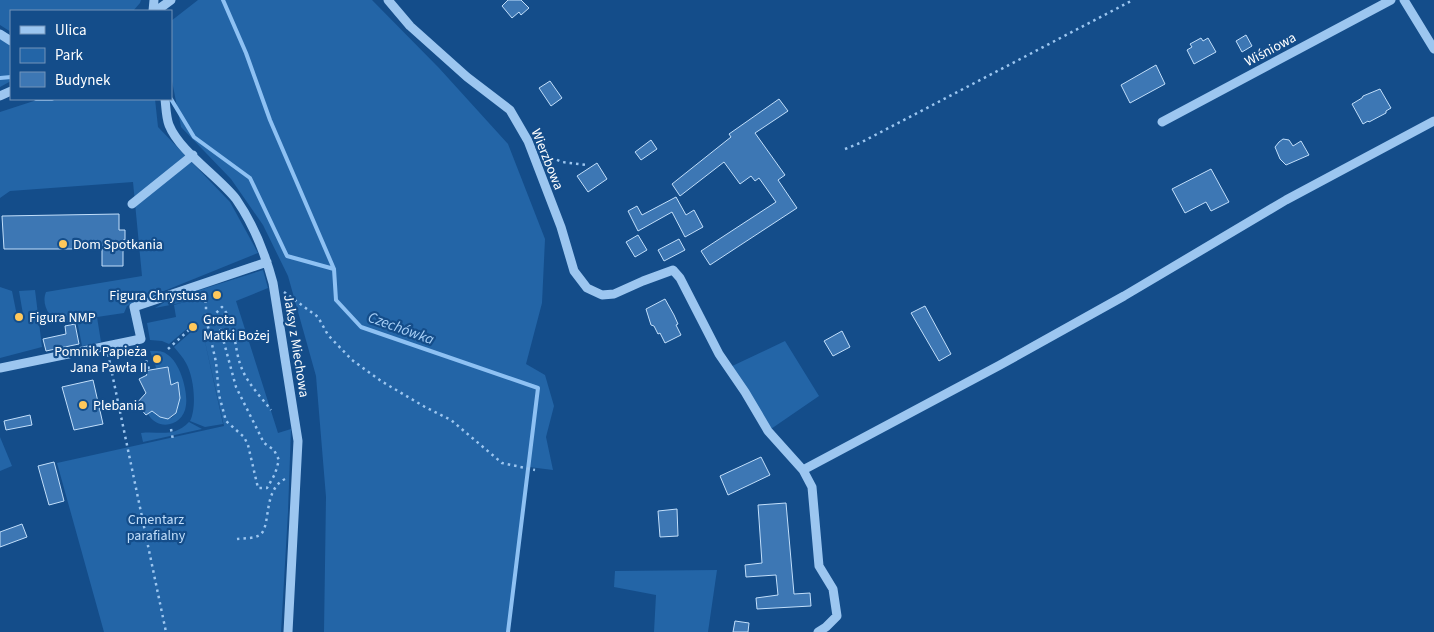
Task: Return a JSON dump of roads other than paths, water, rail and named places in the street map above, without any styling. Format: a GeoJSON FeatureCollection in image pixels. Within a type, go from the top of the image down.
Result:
{"type":"FeatureCollection","features":[{"type":"Feature","properties":{"kind":"street"},"geometry":{"type":"LineString","coordinates":[[156,10],[171,0]]}},
{"type":"Feature","properties":{"kind":"street","name":"Wierzbowa"},"geometry":{"type":"LineString","coordinates":[[388,0],[410,26],[452,64],[510,110],[528,141],[574,271],[588,288],[602,295],[614,294],[673,270],[680,278],[718,354],[745,392],[768,431],[803,470]]}},
{"type":"Feature","properties":{"kind":"street","name":"Wiśniowa"},"geometry":{"type":"LineString","coordinates":[[1162,122],[1391,0]]}},
{"type":"Feature","properties":{"kind":"street"},"geometry":{"type":"LineString","coordinates":[[1404,0],[1434,49]]}},
{"type":"Feature","properties":{"kind":"street","name":"Jaksy z Miechowa"},"geometry":{"type":"LineString","coordinates":[[165,102],[169,124],[176,137],[239,204],[257,235],[273,283],[298,441],[288,632]]}},
{"type":"Feature","properties":{"kind":"street"},"geometry":{"type":"LineString","coordinates":[[818,632],[837,616],[833,589],[819,566],[812,487],[803,470],[1000,365],[1124,296],[1286,200],[1434,121]]}},
{"type":"Feature","properties":{"kind":"street"},"geometry":{"type":"LineString","coordinates":[[132,204],[193,155]]}},
{"type":"Feature","properties":{"kind":"street"},"geometry":{"type":"LineString","coordinates":[[0,368],[141,339],[134,307],[267,262]]}},
{"type":"Feature","properties":{"kind":"waterway","name":"Czechówka"},"geometry":{"type":"LineString","coordinates":[[223,0],[246,53],[270,120],[334,269],[336,300],[361,327],[538,388],[508,632]]}},
{"type":"Feature","properties":{"kind":"waterway"},"geometry":{"type":"LineString","coordinates":[[0,78],[10,77]]}},
{"type":"Feature","properties":{"kind":"waterway"},"geometry":{"type":"LineString","coordinates":[[172,100],[194,137],[250,178],[287,256],[334,269]]}},
{"type":"Feature","properties":{"kind":"place","name":"Dom Spotkania"},"geometry":{"type":"Point","coordinates":[63,244]}},
{"type":"Feature","properties":{"kind":"place","name":"Figura Chrystusa"},"geometry":{"type":"Point","coordinates":[217,295]}},
{"type":"Feature","properties":{"kind":"place","name":"Figura NMP"},"geometry":{"type":"Point","coordinates":[19,317]}},
{"type":"Feature","properties":{"kind":"place","name":"Grota Matki Bożej"},"geometry":{"type":"Point","coordinates":[193,327]}},
{"type":"Feature","properties":{"kind":"place","name":"Pomnik Papieża Jana Pawła II"},"geometry":{"type":"Point","coordinates":[157,359]}},
{"type":"Feature","properties":{"kind":"place","name":"Plebania"},"geometry":{"type":"Point","coordinates":[83,405]}},
{"type":"Feature","properties":{"kind":"park label","name":"Cmentarz parafialny"},"geometry":{"type":"Point","coordinates":[156,528]}}]}
